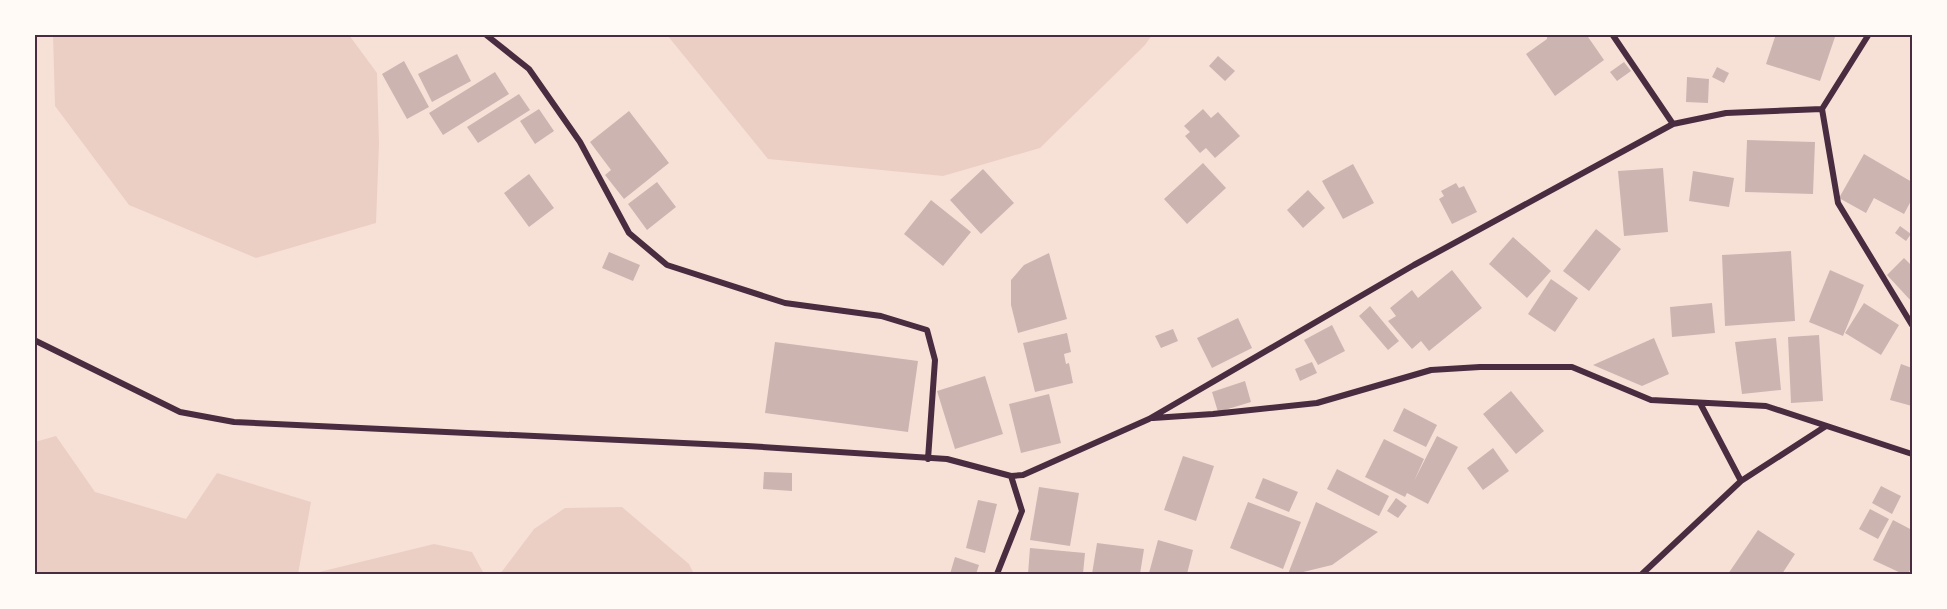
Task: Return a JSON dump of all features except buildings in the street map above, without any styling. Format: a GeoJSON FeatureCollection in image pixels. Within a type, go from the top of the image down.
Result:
{"type":"FeatureCollection","features":[{"type":"Feature","properties":{"kind":"street"},"geometry":{"type":"LineString","coordinates":[[485,34],[529,69],[580,142],[629,233],[667,266],[785,303],[881,316],[927,330],[935,360],[928,459]]}},
{"type":"Feature","properties":{"kind":"street"},"geometry":{"type":"LineString","coordinates":[[1612,34],[1673,124]]}},
{"type":"Feature","properties":{"kind":"street"},"geometry":{"type":"LineString","coordinates":[[1869,34],[1822,109],[1838,203],[1912,325]]}},
{"type":"Feature","properties":{"kind":"street"},"geometry":{"type":"LineString","coordinates":[[34,340],[180,412],[234,423],[747,446],[947,459],[1011,476],[1023,475],[1149,418],[1414,265],[1673,124],[1726,113],[1822,109]]}},
{"type":"Feature","properties":{"kind":"street"},"geometry":{"type":"LineString","coordinates":[[1149,418],[1317,403],[1431,370],[1480,367],[1572,367],[1651,400],[1766,406],[1912,454]]}},
{"type":"Feature","properties":{"kind":"street"},"geometry":{"type":"LineString","coordinates":[[1700,403],[1741,480]]}},
{"type":"Feature","properties":{"kind":"street"},"geometry":{"type":"LineString","coordinates":[[1642,574],[1741,480],[1826,426]]}},
{"type":"Feature","properties":{"kind":"street"},"geometry":{"type":"LineString","coordinates":[[997,574],[1022,511],[1011,476]]}},
{"type":"Feature","properties":{"kind":"shaded area"},"geometry":{"type":"Polygon","coordinates":[[[53,35],[349,35],[377,73],[379,144],[376,223],[256,258],[129,205],[55,106],[53,35]]]}},
{"type":"Feature","properties":{"kind":"shaded area"},"geometry":{"type":"Polygon","coordinates":[[[667,35],[1152,35],[1145,45],[1040,148],[943,176],[768,159],[667,35]]]}},
{"type":"Feature","properties":{"kind":"shaded area"},"geometry":{"type":"Polygon","coordinates":[[[56,436],[95,492],[186,519],[217,473],[311,502],[298,574],[35,574],[35,442],[56,436]]]}},
{"type":"Feature","properties":{"kind":"shaded area"},"geometry":{"type":"Polygon","coordinates":[[[622,507],[689,564],[694,574],[500,574],[534,529],[565,508],[622,507]]]}},
{"type":"Feature","properties":{"kind":"shaded area"},"geometry":{"type":"Polygon","coordinates":[[[434,544],[472,552],[484,574],[311,574],[434,544]]]}}]}
